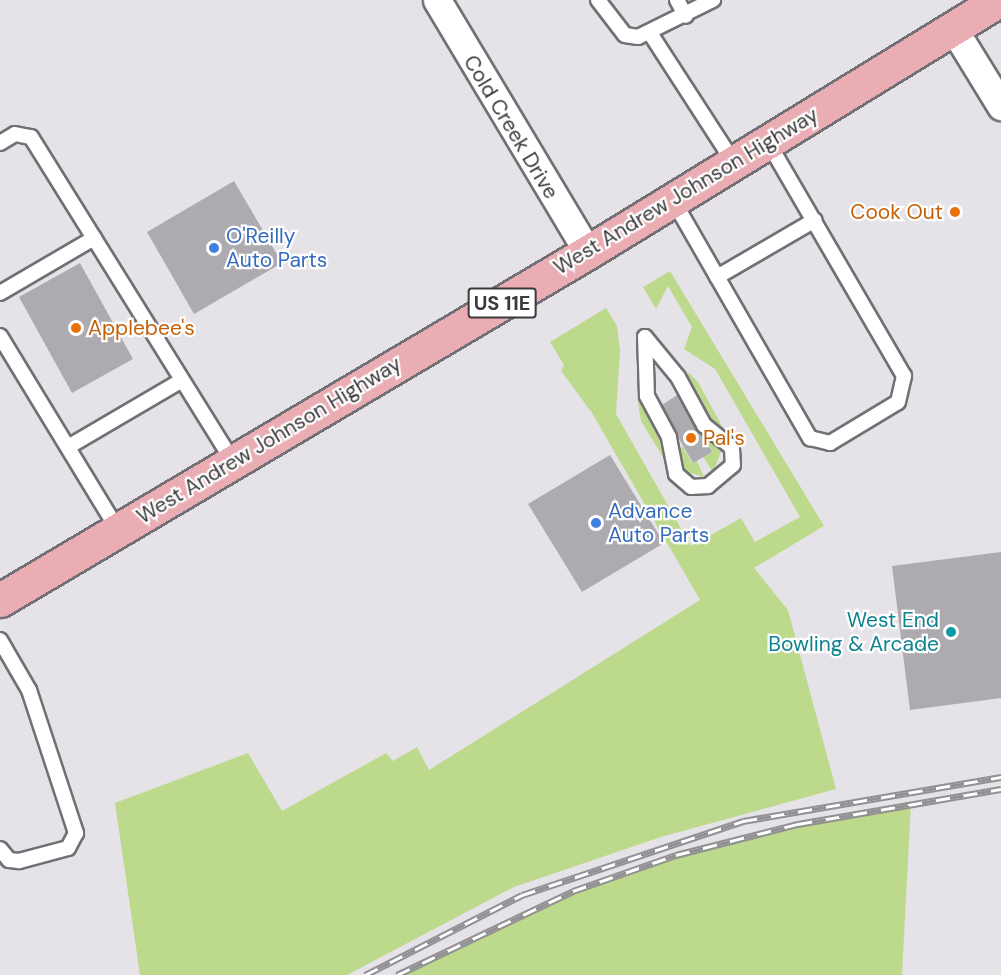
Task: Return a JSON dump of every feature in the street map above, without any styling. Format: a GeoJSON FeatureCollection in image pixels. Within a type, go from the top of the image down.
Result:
{"type":"FeatureCollection","features":[{"type":"Feature","properties":{"kind":"main road","name":"West Andrew Johnson Highway"},"geometry":{"type":"LineString","coordinates":[[0,600],[588,252],[998,1]]}},
{"type":"Feature","properties":{"kind":"street","name":"Cold Creek Drive"},"geometry":{"type":"LineString","coordinates":[[437,0],[588,252]]}},
{"type":"Feature","properties":{"kind":"street"},"geometry":{"type":"LineString","coordinates":[[953,28],[1001,106]]}},
{"type":"Feature","properties":{"kind":"lane"},"geometry":{"type":"LineString","coordinates":[[598,0],[625,36],[650,33],[713,0]]}},
{"type":"Feature","properties":{"kind":"lane"},"geometry":{"type":"LineString","coordinates":[[677,0],[686,16]]}},
{"type":"Feature","properties":{"kind":"lane"},"geometry":{"type":"LineString","coordinates":[[650,33],[734,163]]}},
{"type":"Feature","properties":{"kind":"lane"},"geometry":{"type":"LineString","coordinates":[[0,142],[15,134],[31,137],[233,462]]}},
{"type":"Feature","properties":{"kind":"lane"},"geometry":{"type":"LineString","coordinates":[[673,200],[810,438],[830,443],[898,402],[905,384],[815,220],[768,142]]}},
{"type":"Feature","properties":{"kind":"lane"},"geometry":{"type":"LineString","coordinates":[[717,277],[815,220]]}},
{"type":"Feature","properties":{"kind":"lane"},"geometry":{"type":"LineString","coordinates":[[0,293],[94,238]]}},
{"type":"Feature","properties":{"kind":"lane"},"geometry":{"type":"LineString","coordinates":[[0,336],[117,530]]}},
{"type":"Feature","properties":{"kind":"lane"},"geometry":{"type":"LineString","coordinates":[[645,337],[678,377],[704,424],[732,448],[733,465],[708,486],[691,487],[676,474],[669,437],[647,396],[645,337]]}},
{"type":"Feature","properties":{"kind":"lane"},"geometry":{"type":"LineString","coordinates":[[68,447],[182,380]]}},
{"type":"Feature","properties":{"kind":"lane"},"geometry":{"type":"LineString","coordinates":[[0,640],[29,690],[76,833],[68,848],[20,861],[9,860],[0,849]]}},
{"type":"Feature","properties":{"kind":"green space"},"geometry":{"type":"Polygon","coordinates":[[[670,271],[824,526],[754,568],[788,610],[836,789],[661,837],[514,887],[347,975],[140,975],[115,803],[248,753],[282,811],[386,753],[393,761],[417,747],[429,770],[700,600],[592,413],[561,371],[564,365],[550,342],[606,308],[617,326],[620,351],[616,414],[691,546],[741,518],[755,542],[800,517],[715,369],[684,349],[692,327],[668,286],[656,309],[643,287],[670,271]]]}},
{"type":"Feature","properties":{"kind":"green space"},"geometry":{"type":"Polygon","coordinates":[[[689,373],[698,382],[724,430],[705,412],[685,375],[689,373]]]}},
{"type":"Feature","properties":{"kind":"green space"},"geometry":{"type":"Polygon","coordinates":[[[637,396],[661,443],[666,462],[641,421],[637,396]]]}},
{"type":"Feature","properties":{"kind":"green space"},"geometry":{"type":"Polygon","coordinates":[[[699,429],[721,452],[713,472],[703,457],[712,452],[699,429]]]}},
{"type":"Feature","properties":{"kind":"green space"},"geometry":{"type":"Polygon","coordinates":[[[683,447],[692,463],[697,461],[704,477],[681,470],[677,448],[683,447]]]}},
{"type":"Feature","properties":{"kind":"green space"},"geometry":{"type":"Polygon","coordinates":[[[911,803],[902,975],[397,975],[573,891],[676,855],[798,824],[911,803]]]}},
{"type":"Feature","properties":{"kind":"building","name":"O'Reilly Auto Parts"},"geometry":{"type":"Polygon","coordinates":[[[234,181],[282,263],[194,314],[147,232],[234,181]]]}},
{"type":"Feature","properties":{"kind":"building","name":"Applebee's"},"geometry":{"type":"Polygon","coordinates":[[[80,263],[133,359],[72,393],[19,297],[80,263]]]}},
{"type":"Feature","properties":{"kind":"building","name":"Pal's"},"geometry":{"type":"Polygon","coordinates":[[[679,394],[712,452],[693,463],[660,406],[679,394]]]}},
{"type":"Feature","properties":{"kind":"building","name":"Advance Auto Parts"},"geometry":{"type":"Polygon","coordinates":[[[610,455],[664,543],[582,592],[528,504],[610,455]]]}},
{"type":"Feature","properties":{"kind":"building","name":"West End Bowling & Arcade"},"geometry":{"type":"Polygon","coordinates":[[[1001,552],[1001,698],[910,710],[892,566],[1001,552]]]}},
{"type":"Feature","properties":{"kind":"railway"},"geometry":{"type":"LineString","coordinates":[[365,975],[522,895],[743,821],[1001,777]]}},
{"type":"Feature","properties":{"kind":"railway"},"geometry":{"type":"LineString","coordinates":[[397,975],[573,891],[676,855],[798,824],[1001,789]]}},
{"type":"Feature","properties":{"kind":"place","name":"Cook Out"},"geometry":{"type":"Point","coordinates":[955,212]}},
{"type":"Feature","properties":{"kind":"place","name":"O'Reilly Auto Parts"},"geometry":{"type":"Point","coordinates":[214,248]}},
{"type":"Feature","properties":{"kind":"place","name":"Applebee's"},"geometry":{"type":"Point","coordinates":[76,328]}},
{"type":"Feature","properties":{"kind":"place","name":"Pal's"},"geometry":{"type":"Point","coordinates":[691,438]}},
{"type":"Feature","properties":{"kind":"place","name":"Advance Auto Parts"},"geometry":{"type":"Point","coordinates":[596,523]}},
{"type":"Feature","properties":{"kind":"place","name":"West End Bowling & Arcade"},"geometry":{"type":"Point","coordinates":[951,632]}}]}
